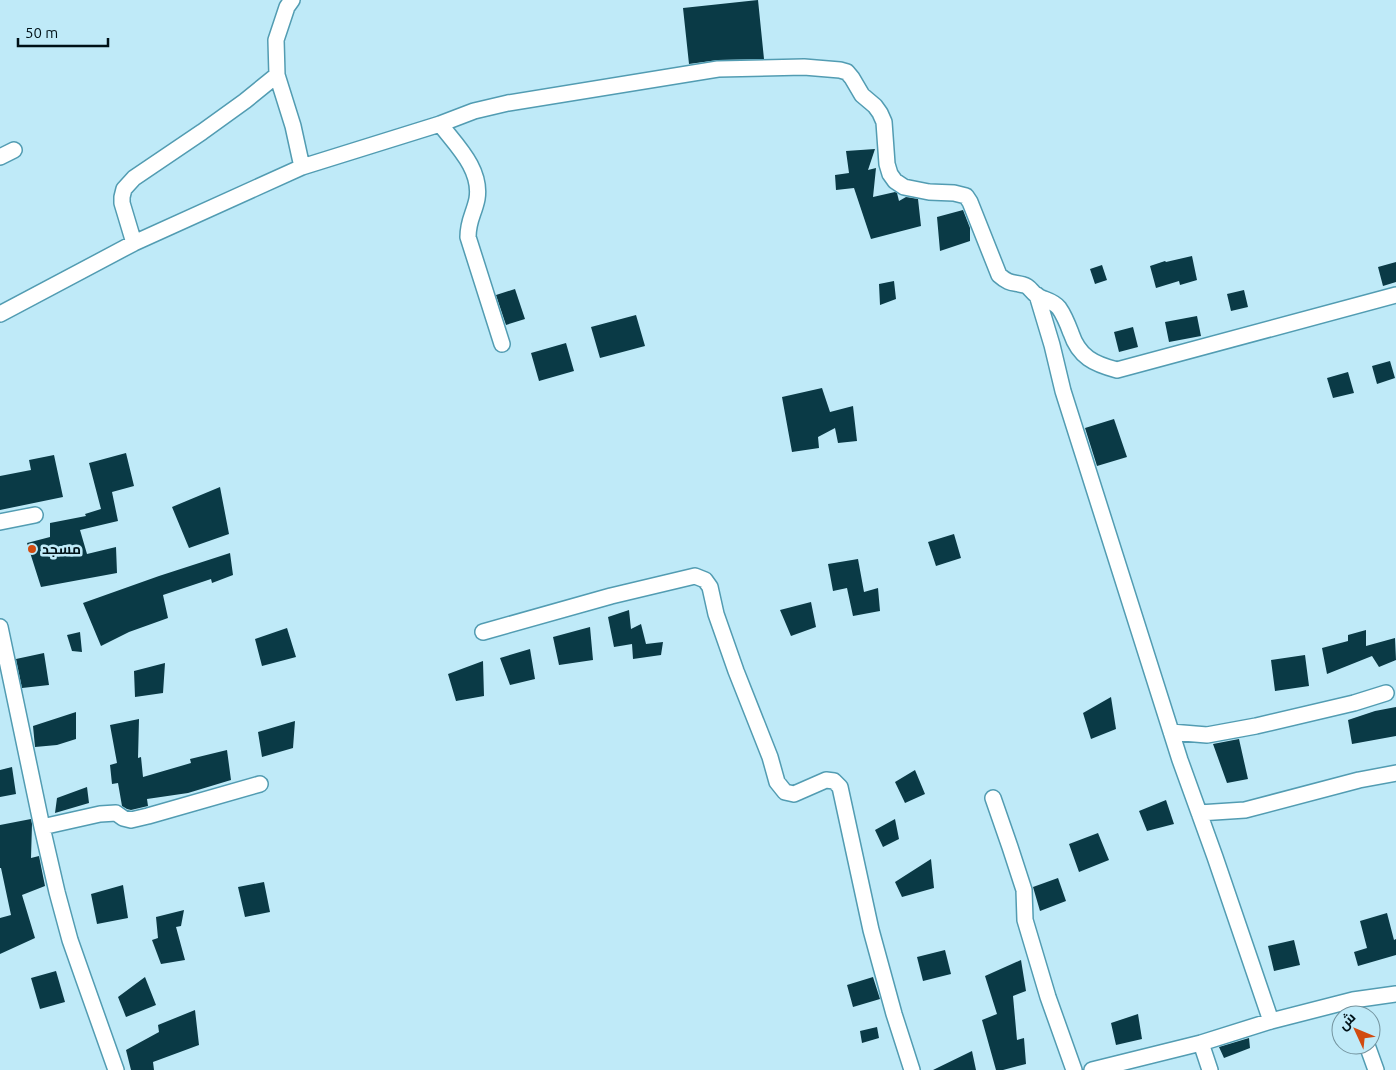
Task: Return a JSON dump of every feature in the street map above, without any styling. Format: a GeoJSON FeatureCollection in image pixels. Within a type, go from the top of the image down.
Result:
{"type":"FeatureCollection","features":[{"type":"Feature","properties":{"kind":"street"},"geometry":{"type":"LineString","coordinates":[[287,2],[276,40],[277,75],[293,126],[302,167]]}},
{"type":"Feature","properties":{"kind":"street"},"geometry":{"type":"LineString","coordinates":[[0,314],[134,243],[302,167],[440,124],[474,111],[508,103],[718,69],[804,67],[847,72],[862,95],[875,106],[884,122],[887,164],[895,182],[904,187],[929,192],[954,193],[966,196],[999,275],[1006,282],[1026,285],[1036,296],[1052,345],[1063,391],[1171,732],[1270,1021]]}},
{"type":"Feature","properties":{"kind":"street"},"geometry":{"type":"LineString","coordinates":[[134,243],[122,203],[124,189],[134,178],[202,132],[277,75]]}},
{"type":"Feature","properties":{"kind":"street"},"geometry":{"type":"LineString","coordinates":[[440,124],[467,158],[474,173],[477,199],[469,222],[468,237],[502,344]]}},
{"type":"Feature","properties":{"kind":"street"},"geometry":{"type":"LineString","coordinates":[[0,157],[14,150]]}},
{"type":"Feature","properties":{"kind":"street"},"geometry":{"type":"LineString","coordinates":[[1036,296],[1049,300],[1059,308],[1074,341],[1085,357],[1102,366],[1117,370],[1396,295]]}},
{"type":"Feature","properties":{"kind":"street"},"geometry":{"type":"LineString","coordinates":[[0,522],[35,515]]}},
{"type":"Feature","properties":{"kind":"street"},"geometry":{"type":"LineString","coordinates":[[483,632],[611,596],[695,576],[705,580],[710,587],[716,614],[770,757],[777,782],[784,792],[794,794],[826,780],[834,781],[840,787],[871,930],[894,1014],[912,1070]]}},
{"type":"Feature","properties":{"kind":"street"},"geometry":{"type":"LineString","coordinates":[[0,627],[57,892],[70,940],[116,1070]]}},
{"type":"Feature","properties":{"kind":"street"},"geometry":{"type":"LineString","coordinates":[[1171,732],[1207,734],[1248,728],[1354,703],[1386,693]]}},
{"type":"Feature","properties":{"kind":"street"},"geometry":{"type":"LineString","coordinates":[[1199,813],[1245,810],[1359,780],[1396,773]]}},
{"type":"Feature","properties":{"kind":"street"},"geometry":{"type":"LineString","coordinates":[[42,827],[100,814],[116,814],[131,820],[260,784]]}},
{"type":"Feature","properties":{"kind":"street"},"geometry":{"type":"LineString","coordinates":[[993,798],[1024,890],[1026,920],[1048,997],[1074,1070]]}},
{"type":"Feature","properties":{"kind":"street"},"geometry":{"type":"LineString","coordinates":[[1092,1070],[1353,1000],[1396,994]]}},
{"type":"Feature","properties":{"kind":"street"},"geometry":{"type":"LineString","coordinates":[[1353,1000],[1355,1005]]}},
{"type":"Feature","properties":{"kind":"street"},"geometry":{"type":"LineString","coordinates":[[1201,1042],[1210,1070]]}},
{"type":"Feature","properties":{"kind":"street"},"geometry":{"type":"LineString","coordinates":[[1371,1055],[1376,1070]]}},
{"type":"Feature","properties":{"kind":"building"},"geometry":{"type":"Polygon","coordinates":[[[758,0],[764,59],[718,60],[689,64],[683,8],[758,0]]]}},
{"type":"Feature","properties":{"kind":"building"},"geometry":{"type":"Polygon","coordinates":[[[875,149],[868,170],[876,168],[873,197],[895,192],[899,201],[906,197],[918,199],[921,226],[871,239],[854,188],[836,190],[835,175],[849,173],[846,151],[875,149]]]}},
{"type":"Feature","properties":{"kind":"building"},"geometry":{"type":"Polygon","coordinates":[[[963,210],[970,228],[970,241],[940,251],[937,217],[963,210]]]}},
{"type":"Feature","properties":{"kind":"building"},"geometry":{"type":"Polygon","coordinates":[[[1192,256],[1197,280],[1180,285],[1179,281],[1156,288],[1150,266],[1192,256]]]}},
{"type":"Feature","properties":{"kind":"building"},"geometry":{"type":"Polygon","coordinates":[[[1396,262],[1396,282],[1383,286],[1378,267],[1396,262]]]}},
{"type":"Feature","properties":{"kind":"building"},"geometry":{"type":"Polygon","coordinates":[[[1102,265],[1107,280],[1095,284],[1090,269],[1102,265]]]}},
{"type":"Feature","properties":{"kind":"building"},"geometry":{"type":"Polygon","coordinates":[[[894,281],[896,299],[880,305],[879,284],[894,281]]]}},
{"type":"Feature","properties":{"kind":"building"},"geometry":{"type":"Polygon","coordinates":[[[515,289],[525,319],[506,325],[496,295],[515,289]]]}},
{"type":"Feature","properties":{"kind":"building"},"geometry":{"type":"Polygon","coordinates":[[[1244,290],[1248,307],[1231,311],[1227,294],[1244,290]]]}},
{"type":"Feature","properties":{"kind":"building"},"geometry":{"type":"Polygon","coordinates":[[[636,315],[645,346],[600,358],[591,327],[636,315]]]}},
{"type":"Feature","properties":{"kind":"building"},"geometry":{"type":"Polygon","coordinates":[[[1197,316],[1201,336],[1169,342],[1165,322],[1197,316]]]}},
{"type":"Feature","properties":{"kind":"building"},"geometry":{"type":"Polygon","coordinates":[[[1133,327],[1138,347],[1119,352],[1114,332],[1133,327]]]}},
{"type":"Feature","properties":{"kind":"building"},"geometry":{"type":"Polygon","coordinates":[[[566,343],[574,371],[539,381],[531,353],[566,343]]]}},
{"type":"Feature","properties":{"kind":"building"},"geometry":{"type":"Polygon","coordinates":[[[1390,361],[1395,378],[1377,384],[1372,366],[1390,361]]]}},
{"type":"Feature","properties":{"kind":"building"},"geometry":{"type":"Polygon","coordinates":[[[1348,372],[1354,393],[1333,398],[1327,378],[1348,372]]]}},
{"type":"Feature","properties":{"kind":"building"},"geometry":{"type":"Polygon","coordinates":[[[822,388],[830,412],[853,406],[857,441],[838,443],[835,428],[818,437],[819,448],[792,452],[782,397],[822,388]]]}},
{"type":"Feature","properties":{"kind":"building"},"geometry":{"type":"Polygon","coordinates":[[[1114,419],[1127,457],[1097,466],[1085,428],[1114,419]]]}},
{"type":"Feature","properties":{"kind":"building"},"geometry":{"type":"Polygon","coordinates":[[[126,453],[134,486],[112,492],[118,521],[80,530],[87,554],[116,547],[117,573],[41,587],[27,543],[50,537],[50,523],[86,516],[85,514],[101,509],[89,463],[126,453]]]}},
{"type":"Feature","properties":{"kind":"building"},"geometry":{"type":"Polygon","coordinates":[[[54,455],[63,497],[0,510],[0,476],[31,470],[29,460],[54,455]]]}},
{"type":"Feature","properties":{"kind":"building"},"geometry":{"type":"Polygon","coordinates":[[[220,487],[229,534],[189,548],[172,507],[220,487]]]}},
{"type":"Feature","properties":{"kind":"building"},"geometry":{"type":"Polygon","coordinates":[[[954,534],[961,558],[936,566],[928,542],[954,534]]]}},
{"type":"Feature","properties":{"kind":"building"},"geometry":{"type":"Polygon","coordinates":[[[230,553],[233,575],[212,583],[211,579],[163,595],[168,618],[129,632],[101,646],[83,603],[230,553]]]}},
{"type":"Feature","properties":{"kind":"building"},"geometry":{"type":"Polygon","coordinates":[[[858,559],[864,592],[878,588],[880,611],[853,616],[847,588],[833,591],[828,564],[858,559]]]}},
{"type":"Feature","properties":{"kind":"building"},"geometry":{"type":"Polygon","coordinates":[[[811,602],[816,627],[791,636],[780,610],[811,602]]]}},
{"type":"Feature","properties":{"kind":"building"},"geometry":{"type":"Polygon","coordinates":[[[629,610],[631,629],[641,624],[646,644],[663,642],[661,655],[633,659],[632,644],[614,647],[608,617],[629,610]]]}},
{"type":"Feature","properties":{"kind":"building"},"geometry":{"type":"Polygon","coordinates":[[[590,627],[593,660],[559,665],[553,637],[590,627]]]}},
{"type":"Feature","properties":{"kind":"building"},"geometry":{"type":"Polygon","coordinates":[[[287,628],[296,657],[262,666],[255,639],[287,628]]]}},
{"type":"Feature","properties":{"kind":"building"},"geometry":{"type":"Polygon","coordinates":[[[1366,630],[1366,646],[1395,638],[1396,660],[1379,667],[1372,656],[1327,674],[1322,648],[1348,641],[1348,635],[1366,630]]]}},
{"type":"Feature","properties":{"kind":"building"},"geometry":{"type":"Polygon","coordinates":[[[80,632],[82,652],[72,651],[67,635],[80,632]]]}},
{"type":"Feature","properties":{"kind":"building"},"geometry":{"type":"Polygon","coordinates":[[[530,649],[535,679],[510,685],[500,658],[530,649]]]}},
{"type":"Feature","properties":{"kind":"building"},"geometry":{"type":"Polygon","coordinates":[[[44,653],[49,685],[22,688],[16,659],[44,653]]]}},
{"type":"Feature","properties":{"kind":"building"},"geometry":{"type":"Polygon","coordinates":[[[1305,655],[1309,686],[1275,691],[1271,660],[1305,655]]]}},
{"type":"Feature","properties":{"kind":"building"},"geometry":{"type":"Polygon","coordinates":[[[483,661],[484,696],[456,701],[448,674],[483,661]]]}},
{"type":"Feature","properties":{"kind":"building"},"geometry":{"type":"Polygon","coordinates":[[[165,663],[163,693],[135,697],[134,671],[165,663]]]}},
{"type":"Feature","properties":{"kind":"building"},"geometry":{"type":"Polygon","coordinates":[[[1111,697],[1116,729],[1091,739],[1083,713],[1111,697]]]}},
{"type":"Feature","properties":{"kind":"building"},"geometry":{"type":"Polygon","coordinates":[[[1396,707],[1396,736],[1352,744],[1348,720],[1375,711],[1396,707]]]}},
{"type":"Feature","properties":{"kind":"building"},"geometry":{"type":"Polygon","coordinates":[[[76,712],[76,739],[57,745],[35,747],[33,726],[76,712]]]}},
{"type":"Feature","properties":{"kind":"building"},"geometry":{"type":"Polygon","coordinates":[[[139,719],[138,758],[141,757],[143,777],[191,763],[190,759],[227,750],[231,780],[188,793],[147,799],[148,806],[131,810],[122,806],[118,783],[112,784],[110,765],[117,763],[110,725],[139,719]]]}},
{"type":"Feature","properties":{"kind":"building"},"geometry":{"type":"Polygon","coordinates":[[[295,721],[293,748],[262,757],[258,732],[295,721]]]}},
{"type":"Feature","properties":{"kind":"building"},"geometry":{"type":"Polygon","coordinates":[[[1239,739],[1248,779],[1227,783],[1213,744],[1239,739]]]}},
{"type":"Feature","properties":{"kind":"building"},"geometry":{"type":"Polygon","coordinates":[[[12,767],[16,794],[0,797],[0,770],[12,767]]]}},
{"type":"Feature","properties":{"kind":"building"},"geometry":{"type":"Polygon","coordinates":[[[915,770],[925,794],[905,803],[895,782],[915,770]]]}},
{"type":"Feature","properties":{"kind":"building"},"geometry":{"type":"Polygon","coordinates":[[[87,787],[89,803],[55,813],[57,798],[87,787]]]}},
{"type":"Feature","properties":{"kind":"building"},"geometry":{"type":"Polygon","coordinates":[[[1166,800],[1174,824],[1147,831],[1139,811],[1166,800]]]}},
{"type":"Feature","properties":{"kind":"building"},"geometry":{"type":"Polygon","coordinates":[[[31,819],[31,858],[39,856],[45,886],[22,895],[35,938],[0,954],[0,918],[11,915],[0,868],[0,825],[31,819]]]}},
{"type":"Feature","properties":{"kind":"building"},"geometry":{"type":"Polygon","coordinates":[[[895,819],[899,839],[883,847],[875,830],[895,819]]]}},
{"type":"Feature","properties":{"kind":"building"},"geometry":{"type":"Polygon","coordinates":[[[1098,833],[1109,860],[1079,872],[1069,844],[1098,833]]]}},
{"type":"Feature","properties":{"kind":"building"},"geometry":{"type":"Polygon","coordinates":[[[931,859],[934,888],[902,897],[895,882],[931,859]]]}},
{"type":"Feature","properties":{"kind":"building"},"geometry":{"type":"Polygon","coordinates":[[[1058,878],[1066,901],[1040,911],[1033,887],[1058,878]]]}},
{"type":"Feature","properties":{"kind":"building"},"geometry":{"type":"Polygon","coordinates":[[[264,882],[270,912],[245,917],[238,887],[264,882]]]}},
{"type":"Feature","properties":{"kind":"building"},"geometry":{"type":"Polygon","coordinates":[[[123,885],[128,918],[97,924],[91,894],[123,885]]]}},
{"type":"Feature","properties":{"kind":"building"},"geometry":{"type":"Polygon","coordinates":[[[184,910],[181,926],[176,927],[185,960],[161,964],[152,940],[158,938],[156,917],[184,910]]]}},
{"type":"Feature","properties":{"kind":"building"},"geometry":{"type":"Polygon","coordinates":[[[1387,913],[1394,940],[1396,939],[1396,955],[1358,966],[1354,952],[1367,948],[1360,921],[1387,913]]]}},
{"type":"Feature","properties":{"kind":"building"},"geometry":{"type":"Polygon","coordinates":[[[1294,940],[1300,965],[1274,971],[1268,946],[1294,940]]]}},
{"type":"Feature","properties":{"kind":"building"},"geometry":{"type":"Polygon","coordinates":[[[945,950],[951,974],[923,981],[917,957],[945,950]]]}},
{"type":"Feature","properties":{"kind":"building"},"geometry":{"type":"Polygon","coordinates":[[[1021,960],[1026,991],[1013,996],[1017,1040],[1024,1038],[1026,1064],[996,1070],[982,1020],[997,1014],[985,976],[1021,960]]]}},
{"type":"Feature","properties":{"kind":"building"},"geometry":{"type":"Polygon","coordinates":[[[56,971],[65,1002],[40,1009],[31,978],[56,971]]]}},
{"type":"Feature","properties":{"kind":"building"},"geometry":{"type":"Polygon","coordinates":[[[145,977],[156,1005],[126,1017],[118,997],[145,977]]]}},
{"type":"Feature","properties":{"kind":"building"},"geometry":{"type":"Polygon","coordinates":[[[873,977],[880,999],[853,1007],[847,985],[873,977]]]}},
{"type":"Feature","properties":{"kind":"building"},"geometry":{"type":"Polygon","coordinates":[[[195,1010],[199,1045],[153,1062],[154,1070],[131,1070],[126,1050],[159,1032],[158,1025],[195,1010]]]}},
{"type":"Feature","properties":{"kind":"building"},"geometry":{"type":"Polygon","coordinates":[[[1138,1014],[1142,1039],[1116,1045],[1111,1023],[1138,1014]]]}},
{"type":"Feature","properties":{"kind":"building"},"geometry":{"type":"Polygon","coordinates":[[[877,1027],[879,1038],[862,1043],[860,1031],[877,1027]]]}},
{"type":"Feature","properties":{"kind":"building"},"geometry":{"type":"Polygon","coordinates":[[[1249,1038],[1250,1048],[1224,1058],[1219,1047],[1249,1038]]]}},
{"type":"Feature","properties":{"kind":"building"},"geometry":{"type":"Polygon","coordinates":[[[972,1051],[976,1070],[933,1070],[972,1051]]]}},
{"type":"Feature","properties":{"kind":"place","name":"مسجد"},"geometry":{"type":"Point","coordinates":[32,549]}}]}
